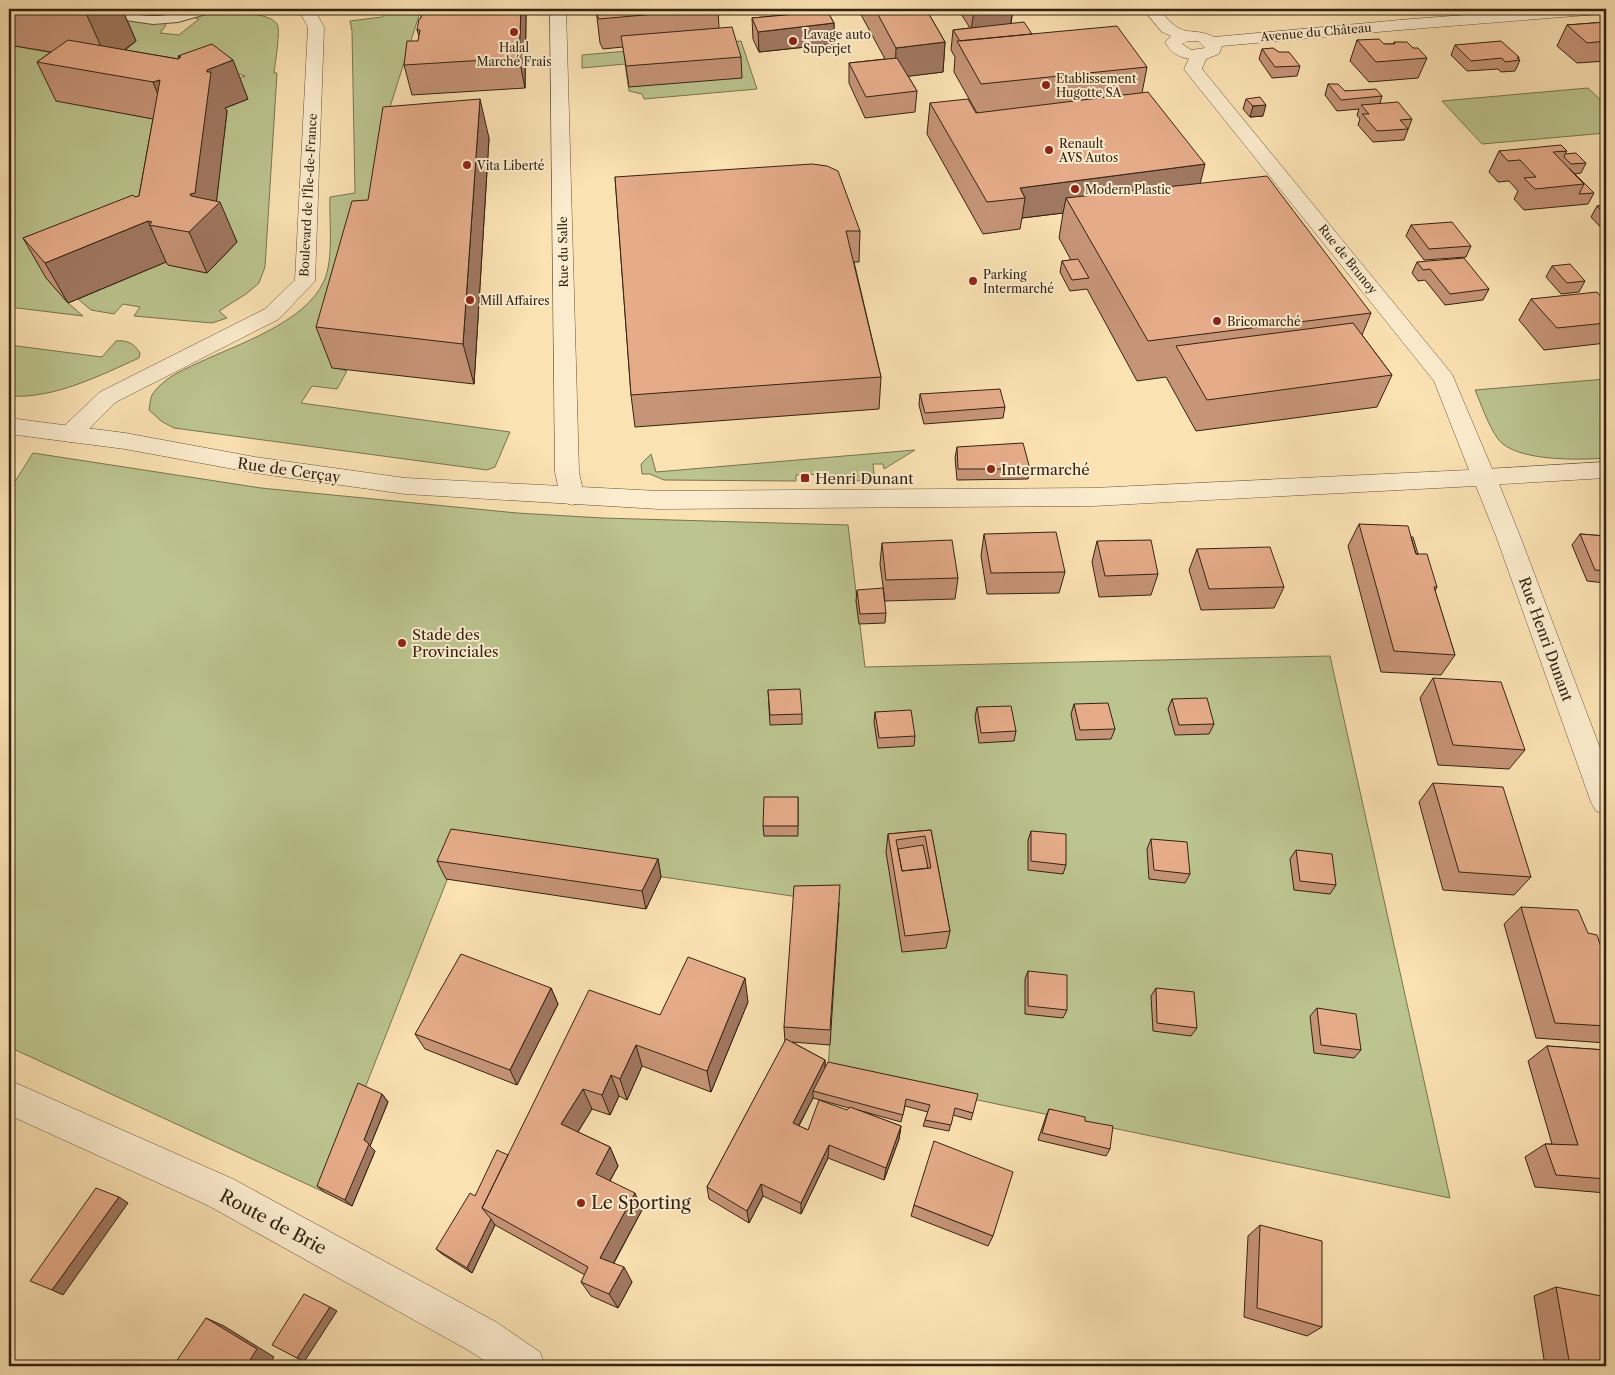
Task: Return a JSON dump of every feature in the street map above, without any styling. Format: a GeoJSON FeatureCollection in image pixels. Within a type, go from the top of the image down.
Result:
{"type":"FeatureCollection","features":[{"type":"Feature","properties":{"kind":"street","name":"Boulevard de l'Île-de-France"},"geometry":{"type":"LineString","coordinates":[[70,434],[108,397],[272,314],[305,282],[316,27],[306,9]]}},
{"type":"Feature","properties":{"kind":"street","name":"Rue du Salle"},"geometry":{"type":"LineString","coordinates":[[558,9],[567,472],[572,496]]}},
{"type":"Feature","properties":{"kind":"street","name":"Avenue du Château"},"geometry":{"type":"LineString","coordinates":[[1151,9],[1168,29],[1184,36],[1196,36],[1206,48],[1400,25],[1600,9]]}},
{"type":"Feature","properties":{"kind":"street"},"geometry":{"type":"LineString","coordinates":[[1384,9],[1400,25]]}},
{"type":"Feature","properties":{"kind":"street","name":"Rue de Brunoy"},"geometry":{"type":"LineString","coordinates":[[1206,48],[1193,69],[1444,379],[1486,477]]}},
{"type":"Feature","properties":{"kind":"street","name":"Rue de Cerçay"},"geometry":{"type":"LineString","coordinates":[[9,426],[125,441],[254,465],[405,486],[659,500],[1093,497],[1356,485],[1606,470]]}},
{"type":"Feature","properties":{"kind":"street","name":"Rue Henri Dunant"},"geometry":{"type":"LineString","coordinates":[[1486,477],[1606,802]]}},
{"type":"Feature","properties":{"kind":"street","name":"Route de Brie"},"geometry":{"type":"LineString","coordinates":[[9,1097],[220,1192],[482,1336],[526,1366]]}},
{"type":"Feature","properties":{"kind":"lane"},"geometry":{"type":"LineString","coordinates":[[78,9],[136,19],[160,20],[178,18],[208,9]]}},
{"type":"Feature","properties":{"kind":"green space"},"geometry":{"type":"Polygon","coordinates":[[[168,8],[225,10],[250,13],[268,18],[277,24],[278,39],[274,73],[277,73],[265,267],[259,283],[246,294],[219,311],[227,318],[212,323],[134,316],[140,307],[123,304],[114,314],[91,310],[78,299],[167,261],[171,262],[168,265],[207,273],[237,242],[208,236],[208,234],[213,233],[226,111],[222,109],[247,99],[226,82],[195,94],[197,96],[194,97],[86,78],[57,100],[169,122],[176,119],[158,236],[154,237],[152,235],[47,278],[68,303],[83,316],[9,307],[9,45],[64,55],[56,62],[161,80],[203,83],[223,82],[245,76],[222,72],[155,68],[70,59],[73,56],[108,62],[136,41],[9,20],[9,9],[56,9],[151,23],[162,22],[166,25],[160,33],[179,35],[199,19],[189,16],[151,17],[104,9],[168,8]]]}},
{"type":"Feature","properties":{"kind":"green space"},"geometry":{"type":"Polygon","coordinates":[[[392,9],[421,9],[377,148],[394,146],[332,367],[347,371],[337,389],[312,386],[301,403],[510,432],[495,467],[487,470],[174,428],[161,421],[149,410],[152,395],[161,384],[179,372],[269,331],[302,309],[315,296],[324,281],[330,251],[330,197],[355,193],[352,31],[350,21],[382,17],[392,9]]]}},
{"type":"Feature","properties":{"kind":"green space"},"geometry":{"type":"Polygon","coordinates":[[[741,41],[757,89],[644,99],[642,94],[629,91],[625,64],[582,68],[582,55],[741,41]]]}},
{"type":"Feature","properties":{"kind":"green space"},"geometry":{"type":"Polygon","coordinates":[[[1588,88],[1606,105],[1606,133],[1482,144],[1442,101],[1588,88]]]}},
{"type":"Feature","properties":{"kind":"green space"},"geometry":{"type":"Polygon","coordinates":[[[116,341],[124,341],[133,345],[140,353],[139,358],[92,379],[59,390],[43,394],[9,396],[9,345],[102,357],[116,341]]]}},
{"type":"Feature","properties":{"kind":"green space"},"geometry":{"type":"Polygon","coordinates":[[[1606,379],[1606,458],[1549,458],[1533,456],[1506,447],[1494,434],[1475,390],[1606,379]]]}},
{"type":"Feature","properties":{"kind":"green space"},"geometry":{"type":"Polygon","coordinates":[[[915,450],[884,469],[883,464],[873,464],[874,474],[877,475],[870,481],[825,480],[823,474],[796,475],[796,481],[664,480],[650,474],[642,474],[641,464],[651,454],[656,472],[915,450]]]}},
{"type":"Feature","properties":{"kind":"green space"},"geometry":{"type":"Polygon","coordinates":[[[33,453],[261,488],[517,513],[602,518],[848,525],[865,667],[1330,656],[1450,1198],[828,1069],[839,903],[460,847],[324,1192],[9,1047],[9,491],[33,453]]]}},
{"type":"Feature","properties":{"kind":"building"},"geometry":{"type":"Polygon","coordinates":[[[69,9],[89,9],[85,11],[69,9]]]}},
{"type":"Feature","properties":{"kind":"building"},"geometry":{"type":"Polygon","coordinates":[[[422,9],[521,9],[519,58],[404,65],[407,41],[418,41],[420,30],[417,30],[422,9]]]}},
{"type":"Feature","properties":{"kind":"building"},"geometry":{"type":"Polygon","coordinates":[[[596,9],[712,9],[599,19],[596,9]]]}},
{"type":"Feature","properties":{"kind":"building"},"geometry":{"type":"Polygon","coordinates":[[[806,9],[826,9],[834,23],[758,32],[752,18],[807,13],[806,9]]]}},
{"type":"Feature","properties":{"kind":"building"},"geometry":{"type":"Polygon","coordinates":[[[875,9],[926,9],[945,42],[896,48],[875,9]]]}},
{"type":"Feature","properties":{"kind":"building"},"geometry":{"type":"Polygon","coordinates":[[[1024,22],[1032,34],[960,41],[953,30],[1024,22]]]}},
{"type":"Feature","properties":{"kind":"building"},"geometry":{"type":"Polygon","coordinates":[[[1606,22],[1606,41],[1587,43],[1567,25],[1606,22]]]}},
{"type":"Feature","properties":{"kind":"building"},"geometry":{"type":"Polygon","coordinates":[[[1117,26],[1147,67],[981,84],[957,41],[1117,26]]]}},
{"type":"Feature","properties":{"kind":"building"},"geometry":{"type":"Polygon","coordinates":[[[732,27],[741,57],[626,66],[621,36],[732,27]]]}},
{"type":"Feature","properties":{"kind":"building"},"geometry":{"type":"Polygon","coordinates":[[[1379,39],[1384,44],[1407,42],[1413,48],[1418,48],[1427,58],[1376,62],[1357,40],[1379,39]]]}},
{"type":"Feature","properties":{"kind":"building"},"geometry":{"type":"Polygon","coordinates":[[[68,40],[178,59],[181,57],[178,56],[212,44],[233,60],[207,70],[207,72],[211,72],[195,193],[190,194],[191,196],[220,202],[189,232],[149,225],[152,222],[148,221],[45,263],[23,238],[133,195],[135,197],[139,196],[160,80],[153,82],[37,62],[68,40]]]}},
{"type":"Feature","properties":{"kind":"building"},"geometry":{"type":"Polygon","coordinates":[[[1501,41],[1520,60],[1505,62],[1502,58],[1471,61],[1455,45],[1501,41]]]}},
{"type":"Feature","properties":{"kind":"building"},"geometry":{"type":"Polygon","coordinates":[[[1273,48],[1279,52],[1289,52],[1300,66],[1275,67],[1262,49],[1273,48]]]}},
{"type":"Feature","properties":{"kind":"building"},"geometry":{"type":"Polygon","coordinates":[[[897,58],[917,91],[866,97],[849,63],[897,58]]]}},
{"type":"Feature","properties":{"kind":"building"},"geometry":{"type":"Polygon","coordinates":[[[1328,84],[1338,84],[1345,91],[1376,89],[1382,96],[1341,100],[1328,84]]]}},
{"type":"Feature","properties":{"kind":"building"},"geometry":{"type":"Polygon","coordinates":[[[1148,92],[1205,164],[1020,188],[1025,198],[987,202],[930,103],[968,99],[976,113],[1148,92]]]}},
{"type":"Feature","properties":{"kind":"building"},"geometry":{"type":"Polygon","coordinates":[[[1260,97],[1266,105],[1253,106],[1246,99],[1260,97]]]}},
{"type":"Feature","properties":{"kind":"building"},"geometry":{"type":"Polygon","coordinates":[[[480,99],[463,344],[316,327],[352,201],[368,200],[383,107],[480,99]]]}},
{"type":"Feature","properties":{"kind":"building"},"geometry":{"type":"Polygon","coordinates":[[[1398,102],[1412,119],[1400,120],[1408,129],[1377,131],[1362,114],[1369,114],[1361,105],[1398,102]]]}},
{"type":"Feature","properties":{"kind":"building"},"geometry":{"type":"Polygon","coordinates":[[[1561,145],[1567,151],[1553,152],[1584,184],[1535,189],[1524,178],[1536,177],[1520,160],[1508,161],[1499,151],[1561,145]]]}},
{"type":"Feature","properties":{"kind":"building"},"geometry":{"type":"Polygon","coordinates":[[[1576,153],[1586,163],[1571,164],[1564,157],[1565,154],[1576,153]]]}},
{"type":"Feature","properties":{"kind":"building"},"geometry":{"type":"Polygon","coordinates":[[[812,164],[827,166],[838,171],[860,231],[846,231],[881,377],[631,395],[615,177],[812,164]]]}},
{"type":"Feature","properties":{"kind":"building"},"geometry":{"type":"Polygon","coordinates":[[[1569,168],[1594,193],[1579,194],[1584,184],[1569,168]]]}},
{"type":"Feature","properties":{"kind":"building","name":"Bricomarché"},"geometry":{"type":"Polygon","coordinates":[[[1267,176],[1371,313],[1148,341],[1066,198],[1267,176]]]}},
{"type":"Feature","properties":{"kind":"building"},"geometry":{"type":"Polygon","coordinates":[[[1606,205],[1606,215],[1597,206],[1606,205]]]}},
{"type":"Feature","properties":{"kind":"building"},"geometry":{"type":"Polygon","coordinates":[[[1452,222],[1471,246],[1429,249],[1411,225],[1452,222]]]}},
{"type":"Feature","properties":{"kind":"building"},"geometry":{"type":"Polygon","coordinates":[[[1464,258],[1489,289],[1450,294],[1430,269],[1423,270],[1417,262],[1464,258]]]}},
{"type":"Feature","properties":{"kind":"building"},"geometry":{"type":"Polygon","coordinates":[[[1078,259],[1089,278],[1072,280],[1062,261],[1078,259]]]}},
{"type":"Feature","properties":{"kind":"building"},"geometry":{"type":"Polygon","coordinates":[[[1570,264],[1585,281],[1567,283],[1552,266],[1570,264]]]}},
{"type":"Feature","properties":{"kind":"building"},"geometry":{"type":"Polygon","coordinates":[[[1597,292],[1606,303],[1606,323],[1557,328],[1531,299],[1597,292]]]}},
{"type":"Feature","properties":{"kind":"building"},"geometry":{"type":"Polygon","coordinates":[[[1353,323],[1392,375],[1207,400],[1176,346],[1353,323]]]}},
{"type":"Feature","properties":{"kind":"building"},"geometry":{"type":"Polygon","coordinates":[[[1000,389],[1005,407],[925,413],[920,394],[1000,389]]]}},
{"type":"Feature","properties":{"kind":"building"},"geometry":{"type":"Polygon","coordinates":[[[1023,443],[1030,469],[958,469],[957,447],[1023,443]]]}},
{"type":"Feature","properties":{"kind":"building"},"geometry":{"type":"Polygon","coordinates":[[[1359,524],[1408,526],[1416,554],[1427,554],[1437,587],[1434,587],[1455,655],[1394,651],[1359,524]]]}},
{"type":"Feature","properties":{"kind":"building"},"geometry":{"type":"Polygon","coordinates":[[[1056,532],[1065,572],[991,573],[984,534],[1056,532]]]}},
{"type":"Feature","properties":{"kind":"building"},"geometry":{"type":"Polygon","coordinates":[[[1580,534],[1606,536],[1606,571],[1595,570],[1580,534]]]}},
{"type":"Feature","properties":{"kind":"building"},"geometry":{"type":"Polygon","coordinates":[[[1411,537],[1413,537],[1418,554],[1416,554],[1411,537]]]}},
{"type":"Feature","properties":{"kind":"building"},"geometry":{"type":"Polygon","coordinates":[[[952,540],[958,578],[886,580],[882,543],[952,540]]]}},
{"type":"Feature","properties":{"kind":"building"},"geometry":{"type":"Polygon","coordinates":[[[1151,540],[1158,574],[1105,576],[1097,541],[1151,540]]]}},
{"type":"Feature","properties":{"kind":"building"},"geometry":{"type":"Polygon","coordinates":[[[1270,547],[1284,587],[1209,589],[1197,549],[1270,547]]]}},
{"type":"Feature","properties":{"kind":"building"},"geometry":{"type":"Polygon","coordinates":[[[883,588],[886,613],[860,614],[857,590],[883,588]]]}},
{"type":"Feature","properties":{"kind":"building"},"geometry":{"type":"Polygon","coordinates":[[[1433,678],[1501,682],[1525,750],[1453,745],[1433,678]]]}},
{"type":"Feature","properties":{"kind":"building"},"geometry":{"type":"Polygon","coordinates":[[[800,689],[802,714],[770,715],[768,690],[800,689]]]}},
{"type":"Feature","properties":{"kind":"building"},"geometry":{"type":"Polygon","coordinates":[[[1207,698],[1214,724],[1179,725],[1172,699],[1207,698]]]}},
{"type":"Feature","properties":{"kind":"building"},"geometry":{"type":"Polygon","coordinates":[[[1108,703],[1115,729],[1080,730],[1074,704],[1108,703]]]}},
{"type":"Feature","properties":{"kind":"building"},"geometry":{"type":"Polygon","coordinates":[[[1011,706],[1016,731],[981,733],[977,707],[1011,706]]]}},
{"type":"Feature","properties":{"kind":"building"},"geometry":{"type":"Polygon","coordinates":[[[911,710],[915,736],[879,738],[875,712],[911,710]]]}},
{"type":"Feature","properties":{"kind":"building"},"geometry":{"type":"Polygon","coordinates":[[[1433,783],[1503,787],[1531,877],[1459,872],[1433,783]]]}},
{"type":"Feature","properties":{"kind":"building"},"geometry":{"type":"Polygon","coordinates":[[[764,797],[798,797],[798,826],[763,826],[764,797]]]}},
{"type":"Feature","properties":{"kind":"building"},"geometry":{"type":"Polygon","coordinates":[[[451,829],[658,859],[642,891],[437,861],[451,829]]]}},
{"type":"Feature","properties":{"kind":"building"},"geometry":{"type":"Polygon","coordinates":[[[931,830],[950,931],[905,936],[888,834],[931,830]],[[925,836],[896,840],[902,871],[931,868],[925,836]]]}},
{"type":"Feature","properties":{"kind":"building"},"geometry":{"type":"Polygon","coordinates":[[[1031,831],[1066,834],[1066,865],[1031,861],[1031,831]]]}},
{"type":"Feature","properties":{"kind":"building"},"geometry":{"type":"Polygon","coordinates":[[[1151,839],[1187,842],[1190,874],[1154,870],[1151,839]]]}},
{"type":"Feature","properties":{"kind":"building"},"geometry":{"type":"Polygon","coordinates":[[[923,845],[928,868],[902,871],[898,849],[923,845]]]}},
{"type":"Feature","properties":{"kind":"building"},"geometry":{"type":"Polygon","coordinates":[[[1296,850],[1332,854],[1336,885],[1300,881],[1296,850]]]}},
{"type":"Feature","properties":{"kind":"building"},"geometry":{"type":"Polygon","coordinates":[[[840,885],[830,1030],[784,1027],[794,886],[840,885]]]}},
{"type":"Feature","properties":{"kind":"building"},"geometry":{"type":"Polygon","coordinates":[[[1521,907],[1578,910],[1588,933],[1597,935],[1606,962],[1606,1026],[1555,1023],[1521,907]]]}},
{"type":"Feature","properties":{"kind":"building"},"geometry":{"type":"Polygon","coordinates":[[[461,954],[551,988],[510,1070],[415,1034],[461,954]]]}},
{"type":"Feature","properties":{"kind":"building"},"geometry":{"type":"Polygon","coordinates":[[[688,957],[745,978],[707,1071],[636,1045],[620,1079],[611,1075],[602,1095],[583,1089],[561,1124],[610,1147],[596,1174],[635,1193],[600,1258],[624,1267],[609,1294],[581,1282],[588,1267],[482,1208],[589,990],[660,1015],[688,957]]]}},
{"type":"Feature","properties":{"kind":"building"},"geometry":{"type":"Polygon","coordinates":[[[1028,971],[1067,975],[1067,1010],[1028,1006],[1028,971]]]}},
{"type":"Feature","properties":{"kind":"building"},"geometry":{"type":"Polygon","coordinates":[[[1156,988],[1194,992],[1197,1028],[1157,1023],[1156,988]]]}},
{"type":"Feature","properties":{"kind":"building"},"geometry":{"type":"Polygon","coordinates":[[[1317,1008],[1356,1014],[1361,1050],[1321,1045],[1317,1008]]]}},
{"type":"Feature","properties":{"kind":"building"},"geometry":{"type":"Polygon","coordinates":[[[786,1039],[825,1060],[793,1123],[808,1130],[819,1100],[847,1110],[850,1107],[901,1126],[886,1168],[829,1145],[801,1203],[761,1184],[747,1211],[707,1187],[786,1039]]]}},
{"type":"Feature","properties":{"kind":"building"},"geometry":{"type":"Polygon","coordinates":[[[1547,1046],[1606,1050],[1606,1179],[1556,1175],[1545,1144],[1578,1145],[1547,1046]]]}},
{"type":"Feature","properties":{"kind":"building"},"geometry":{"type":"Polygon","coordinates":[[[828,1062],[978,1094],[973,1113],[955,1108],[951,1125],[925,1120],[930,1105],[906,1099],[903,1115],[813,1091],[828,1062]]]}},
{"type":"Feature","properties":{"kind":"building"},"geometry":{"type":"Polygon","coordinates":[[[358,1083],[382,1094],[364,1140],[369,1144],[345,1200],[317,1186],[358,1083]]]}},
{"type":"Feature","properties":{"kind":"building"},"geometry":{"type":"Polygon","coordinates":[[[1049,1109],[1085,1117],[1085,1121],[1113,1126],[1110,1149],[1042,1133],[1049,1109]]]}},
{"type":"Feature","properties":{"kind":"building"},"geometry":{"type":"Polygon","coordinates":[[[934,1141],[1013,1172],[993,1236],[914,1205],[934,1141]]]}},
{"type":"Feature","properties":{"kind":"building"},"geometry":{"type":"Polygon","coordinates":[[[497,1150],[508,1155],[482,1208],[491,1219],[467,1268],[436,1249],[470,1193],[475,1196],[497,1150]]]}},
{"type":"Feature","properties":{"kind":"building"},"geometry":{"type":"Polygon","coordinates":[[[96,1188],[119,1197],[52,1290],[30,1281],[96,1188]]]}},
{"type":"Feature","properties":{"kind":"building"},"geometry":{"type":"Polygon","coordinates":[[[1260,1225],[1322,1241],[1322,1327],[1257,1308],[1260,1225]]]}},
{"type":"Feature","properties":{"kind":"building"},"geometry":{"type":"Polygon","coordinates":[[[1556,1287],[1606,1297],[1606,1366],[1570,1366],[1556,1287]]]}},
{"type":"Feature","properties":{"kind":"building"},"geometry":{"type":"Polygon","coordinates":[[[304,1294],[330,1307],[297,1358],[272,1345],[304,1294]]]}},
{"type":"Feature","properties":{"kind":"building"},"geometry":{"type":"Polygon","coordinates":[[[206,1318],[257,1349],[246,1366],[173,1366],[206,1318]]]}},
{"type":"Feature","properties":{"kind":"place","name":"Halal Marché Frais"},"geometry":{"type":"Point","coordinates":[514,32]}},
{"type":"Feature","properties":{"kind":"place","name":"Lavage auto Superjet"},"geometry":{"type":"Point","coordinates":[793,41]}},
{"type":"Feature","properties":{"kind":"place","name":"Etablissement Hugotte SA"},"geometry":{"type":"Point","coordinates":[1046,85]}},
{"type":"Feature","properties":{"kind":"place","name":"Renault AVS Autos"},"geometry":{"type":"Point","coordinates":[1049,150]}},
{"type":"Feature","properties":{"kind":"place","name":"Vita Liberté"},"geometry":{"type":"Point","coordinates":[467,165]}},
{"type":"Feature","properties":{"kind":"place","name":"Modern Plastic"},"geometry":{"type":"Point","coordinates":[1075,189]}},
{"type":"Feature","properties":{"kind":"place","name":"Parking Intermarché"},"geometry":{"type":"Point","coordinates":[973,281]}},
{"type":"Feature","properties":{"kind":"place","name":"Mill Affaires"},"geometry":{"type":"Point","coordinates":[470,300]}},
{"type":"Feature","properties":{"kind":"place","name":"Bricomarché"},"geometry":{"type":"Point","coordinates":[1217,321]}},
{"type":"Feature","properties":{"kind":"place","name":"Intermarché"},"geometry":{"type":"Point","coordinates":[991,469]}},
{"type":"Feature","properties":{"kind":"place","name":"Henri Dunant"},"geometry":{"type":"Point","coordinates":[805,478]}},
{"type":"Feature","properties":{"kind":"place","name":"Stade des Provinciales"},"geometry":{"type":"Point","coordinates":[402,643]}},
{"type":"Feature","properties":{"kind":"place","name":"Le Sporting"},"geometry":{"type":"Point","coordinates":[581,1203]}}]}
